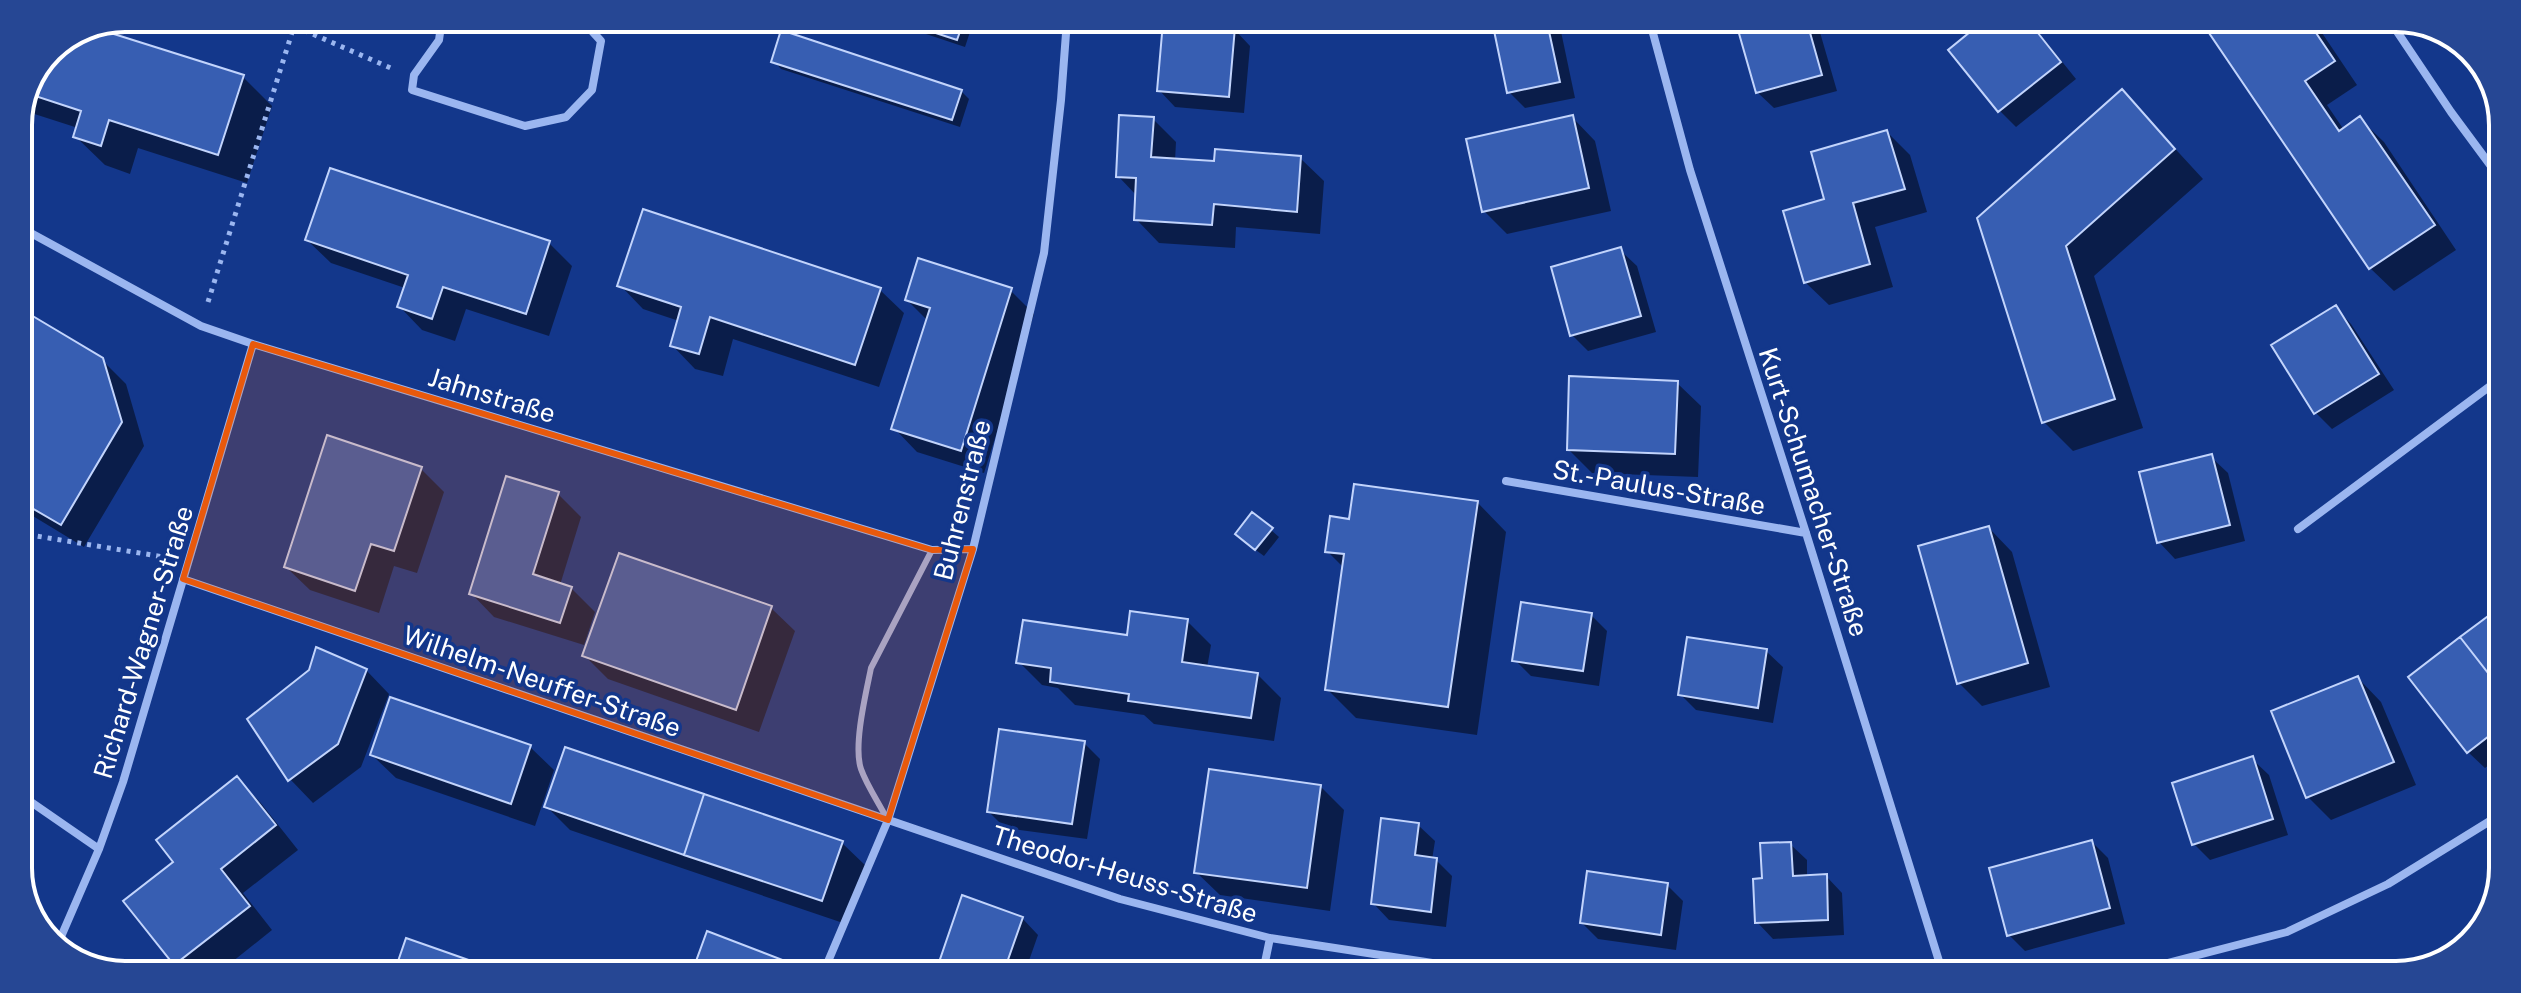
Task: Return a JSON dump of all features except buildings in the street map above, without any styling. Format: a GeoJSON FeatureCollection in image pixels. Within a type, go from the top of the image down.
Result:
{"type":"FeatureCollection","features":[{"type":"Feature","properties":{"kind":"street"},"geometry":{"type":"LineString","coordinates":[[440,32],[439,40],[414,75],[412,90],[525,126],[566,117],[592,90],[601,41],[593,32]]}},
{"type":"Feature","properties":{"kind":"street","name":"Buhrenstraße"},"geometry":{"type":"LineString","coordinates":[[828,961],[888,820],[973,549],[1044,253],[1066,32]]}},
{"type":"Feature","properties":{"kind":"street","name":"Kurt-Schumacher-Straße"},"geometry":{"type":"LineString","coordinates":[[1653,32],[1690,170],[1939,961]]}},
{"type":"Feature","properties":{"kind":"street"},"geometry":{"type":"LineString","coordinates":[[2397,32],[2489,163]]}},
{"type":"Feature","properties":{"kind":"street","name":"Jahnstraße"},"geometry":{"type":"LineString","coordinates":[[32,234],[201,326],[253,344],[932,550],[973,549]]}},
{"type":"Feature","properties":{"kind":"street","name":"Richard-Wagner-Straße"},"geometry":{"type":"LineString","coordinates":[[61,936],[99,849],[123,782],[253,344]]}},
{"type":"Feature","properties":{"kind":"street"},"geometry":{"type":"LineString","coordinates":[[2298,529],[2489,387]]}},
{"type":"Feature","properties":{"kind":"street","name":"St.-Paulus-Straße"},"geometry":{"type":"LineString","coordinates":[[1506,481],[1806,533]]}},
{"type":"Feature","properties":{"kind":"street","name":"Wilhelm-Neuffer-Straße"},"geometry":{"type":"LineString","coordinates":[[183,579],[888,820]]}},
{"type":"Feature","properties":{"kind":"street"},"geometry":{"type":"LineString","coordinates":[[32,803],[99,849]]}},
{"type":"Feature","properties":{"kind":"street","name":"Theodor-Heuss-Straße"},"geometry":{"type":"LineString","coordinates":[[888,820],[1120,899],[1270,938],[1419,961]]}},
{"type":"Feature","properties":{"kind":"street"},"geometry":{"type":"LineString","coordinates":[[2175,961],[2287,932],[2388,884],[2489,822]]}},
{"type":"Feature","properties":{"kind":"street"},"geometry":{"type":"LineString","coordinates":[[1265,961],[1270,938]]}},
{"type":"Feature","properties":{"kind":"lane"},"geometry":{"type":"LineString","coordinates":[[888,820],[860,766],[859,735],[864,704],[871,668],[932,550]]}},
{"type":"Feature","properties":{"kind":"path"},"geometry":{"type":"LineString","coordinates":[[201,326],[292,32]]}},
{"type":"Feature","properties":{"kind":"path"},"geometry":{"type":"LineString","coordinates":[[307,32],[382,66],[414,75]]}},
{"type":"Feature","properties":{"kind":"path"},"geometry":{"type":"LineString","coordinates":[[32,535],[189,561]]}},
{"type":"Feature","properties":{"kind":"highlighted area"},"geometry":{"type":"Polygon","coordinates":[[[253,344],[932,550],[973,549],[888,820],[183,579],[253,344]]]}}]}
